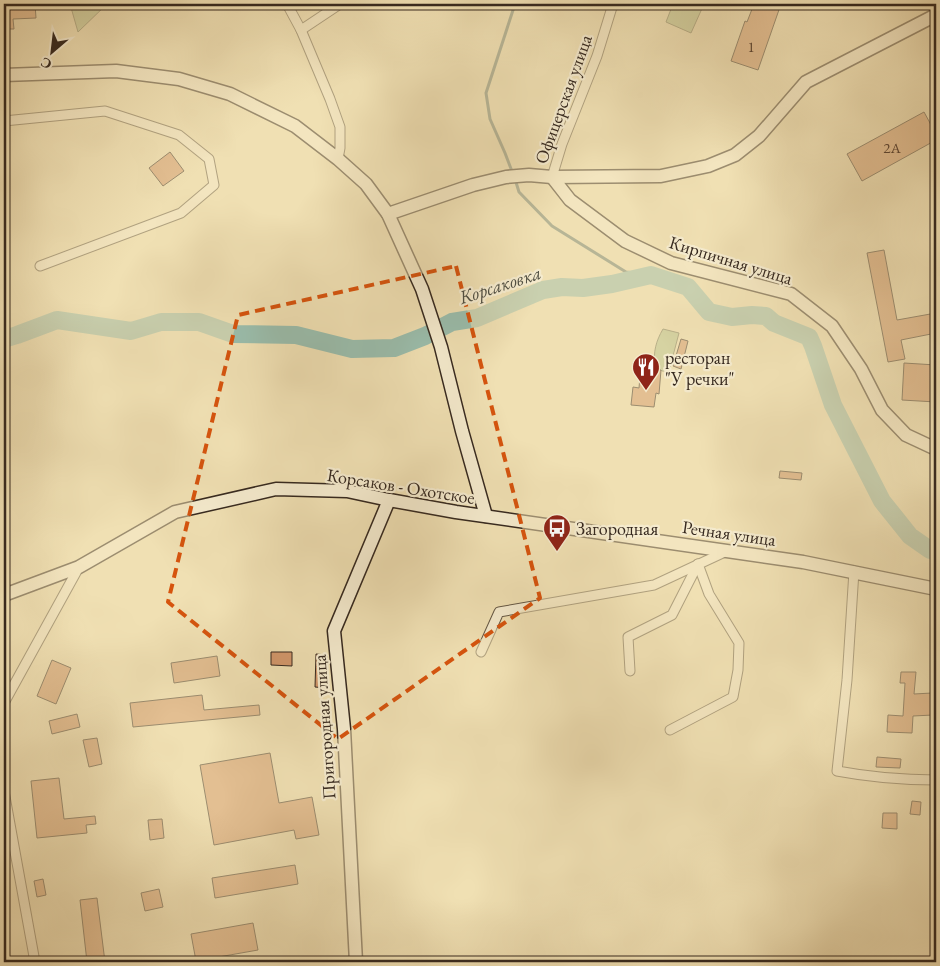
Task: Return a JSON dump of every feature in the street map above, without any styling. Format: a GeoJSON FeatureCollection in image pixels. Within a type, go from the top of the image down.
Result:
{"type":"FeatureCollection","features":[{"type":"Feature","properties":{"kind":"street"},"geometry":{"type":"LineString","coordinates":[[287,4],[301,30],[340,127],[338,159]]}},
{"type":"Feature","properties":{"kind":"street"},"geometry":{"type":"LineString","coordinates":[[301,30],[340,4]]}},
{"type":"Feature","properties":{"kind":"street","name":"Офицерская улица"},"geometry":{"type":"LineString","coordinates":[[552,177],[562,144],[597,56],[613,4]]}},
{"type":"Feature","properties":{"kind":"street"},"geometry":{"type":"LineString","coordinates":[[388,214],[473,185],[506,177],[529,175],[552,177],[661,176],[708,166],[735,155],[759,136],[806,82],[936,15]]}},
{"type":"Feature","properties":{"kind":"street"},"geometry":{"type":"LineString","coordinates":[[4,75],[116,71],[178,79],[230,94],[295,126],[338,159],[366,184],[388,214],[422,289],[441,347],[486,516]]}},
{"type":"Feature","properties":{"kind":"street"},"geometry":{"type":"LineString","coordinates":[[4,121],[105,111],[179,135],[209,159],[214,185],[181,213],[40,266]]}},
{"type":"Feature","properties":{"kind":"street","name":"Кирпичная улица"},"geometry":{"type":"LineString","coordinates":[[552,177],[570,200],[625,241],[671,262],[791,294],[832,326],[861,369],[882,410],[906,435],[936,449]]}},
{"type":"Feature","properties":{"kind":"street","name":"Корсаков - Охотское"},"geometry":{"type":"LineString","coordinates":[[4,595],[78,567],[175,512],[276,489],[347,491],[486,516]]}},
{"type":"Feature","properties":{"kind":"street","name":"Пригородная улица"},"geometry":{"type":"LineString","coordinates":[[356,962],[344,729],[334,631],[389,500]]}},
{"type":"Feature","properties":{"kind":"street","name":"Речная улица"},"geometry":{"type":"LineString","coordinates":[[486,516],[803,562],[936,589]]}},
{"type":"Feature","properties":{"kind":"street"},"geometry":{"type":"LineString","coordinates":[[481,652],[499,612],[654,584],[728,551]]}},
{"type":"Feature","properties":{"kind":"street"},"geometry":{"type":"LineString","coordinates":[[630,671],[628,637],[672,616],[698,564]]}},
{"type":"Feature","properties":{"kind":"street"},"geometry":{"type":"LineString","coordinates":[[670,730],[733,697],[738,670],[739,643],[709,594],[698,564]]}},
{"type":"Feature","properties":{"kind":"street"},"geometry":{"type":"LineString","coordinates":[[4,703],[78,567]]}},
{"type":"Feature","properties":{"kind":"street"},"geometry":{"type":"LineString","coordinates":[[854,571],[847,680],[837,771],[857,775],[936,780]]}},
{"type":"Feature","properties":{"kind":"street"},"geometry":{"type":"LineString","coordinates":[[4,791],[35,962]]}},
{"type":"Feature","properties":{"kind":"highlighted area"},"geometry":{"type":"Polygon","coordinates":[[[456,266],[540,598],[338,739],[168,602],[238,315],[456,266]]]}},
{"type":"Feature","properties":{"kind":"green space"},"geometry":{"type":"Polygon","coordinates":[[[70,4],[107,4],[78,32],[70,4]]]}},
{"type":"Feature","properties":{"kind":"green space"},"geometry":{"type":"Polygon","coordinates":[[[673,4],[704,4],[691,33],[666,22],[673,4]]]}},
{"type":"Feature","properties":{"kind":"green space"},"geometry":{"type":"Polygon","coordinates":[[[663,329],[679,333],[669,371],[662,371],[655,366],[654,356],[663,329]]]}},
{"type":"Feature","properties":{"kind":"building"},"geometry":{"type":"Polygon","coordinates":[[[4,4],[35,4],[36,18],[13,19],[14,29],[4,29],[4,4]]]}},
{"type":"Feature","properties":{"kind":"building"},"geometry":{"type":"Polygon","coordinates":[[[754,4],[781,4],[758,70],[731,61],[745,21],[747,22],[754,4]]]}},
{"type":"Feature","properties":{"kind":"building"},"geometry":{"type":"Polygon","coordinates":[[[924,112],[936,134],[936,140],[862,181],[847,154],[924,112]]]}},
{"type":"Feature","properties":{"kind":"building"},"geometry":{"type":"Polygon","coordinates":[[[170,152],[184,171],[163,186],[149,168],[170,152]]]}},
{"type":"Feature","properties":{"kind":"building"},"geometry":{"type":"Polygon","coordinates":[[[884,250],[897,320],[936,313],[936,333],[901,340],[905,359],[888,362],[867,253],[884,250]]]}},
{"type":"Feature","properties":{"kind":"building"},"geometry":{"type":"Polygon","coordinates":[[[681,339],[688,341],[681,369],[673,366],[681,339]]]}},
{"type":"Feature","properties":{"kind":"building"},"geometry":{"type":"Polygon","coordinates":[[[904,363],[936,365],[936,402],[902,400],[904,363]]]}},
{"type":"Feature","properties":{"kind":"building","name":"ресторан \"У речки\""},"geometry":{"type":"Polygon","coordinates":[[[645,364],[653,364],[653,370],[661,370],[659,394],[656,393],[654,407],[631,405],[633,387],[639,388],[640,376],[644,376],[645,364]]]}},
{"type":"Feature","properties":{"kind":"building"},"geometry":{"type":"Polygon","coordinates":[[[780,471],[802,473],[801,480],[779,478],[780,471]]]}},
{"type":"Feature","properties":{"kind":"building"},"geometry":{"type":"Polygon","coordinates":[[[271,652],[292,652],[292,666],[271,665],[271,652]]]}},
{"type":"Feature","properties":{"kind":"building"},"geometry":{"type":"Polygon","coordinates":[[[316,654],[327,655],[326,688],[315,687],[316,654]]]}},
{"type":"Feature","properties":{"kind":"building"},"geometry":{"type":"Polygon","coordinates":[[[217,656],[220,676],[174,683],[171,663],[217,656]]]}},
{"type":"Feature","properties":{"kind":"building"},"geometry":{"type":"Polygon","coordinates":[[[52,660],[71,668],[56,704],[37,696],[52,660]]]}},
{"type":"Feature","properties":{"kind":"building"},"geometry":{"type":"Polygon","coordinates":[[[901,672],[916,672],[914,694],[932,693],[933,715],[913,716],[912,733],[887,732],[888,715],[903,716],[905,683],[900,683],[901,672]]]}},
{"type":"Feature","properties":{"kind":"building"},"geometry":{"type":"Polygon","coordinates":[[[202,695],[204,710],[259,705],[260,715],[133,727],[130,703],[202,695]]]}},
{"type":"Feature","properties":{"kind":"building"},"geometry":{"type":"Polygon","coordinates":[[[77,714],[80,727],[52,734],[49,721],[77,714]]]}},
{"type":"Feature","properties":{"kind":"building"},"geometry":{"type":"Polygon","coordinates":[[[97,738],[102,764],[89,767],[83,740],[97,738]]]}},
{"type":"Feature","properties":{"kind":"building"},"geometry":{"type":"Polygon","coordinates":[[[270,753],[279,803],[312,797],[319,835],[296,839],[294,830],[214,845],[200,765],[270,753]]]}},
{"type":"Feature","properties":{"kind":"building"},"geometry":{"type":"Polygon","coordinates":[[[877,757],[901,759],[900,768],[876,767],[877,757]]]}},
{"type":"Feature","properties":{"kind":"building"},"geometry":{"type":"Polygon","coordinates":[[[59,778],[64,819],[95,816],[96,824],[86,825],[87,833],[37,838],[31,781],[59,778]]]}},
{"type":"Feature","properties":{"kind":"building"},"geometry":{"type":"Polygon","coordinates":[[[912,801],[921,802],[920,815],[910,814],[912,801]]]}},
{"type":"Feature","properties":{"kind":"building"},"geometry":{"type":"Polygon","coordinates":[[[883,813],[897,813],[897,829],[882,828],[883,813]]]}},
{"type":"Feature","properties":{"kind":"building"},"geometry":{"type":"Polygon","coordinates":[[[162,819],[164,838],[150,840],[148,820],[162,819]]]}},
{"type":"Feature","properties":{"kind":"building"},"geometry":{"type":"Polygon","coordinates":[[[295,865],[298,884],[215,898],[212,878],[295,865]]]}},
{"type":"Feature","properties":{"kind":"building"},"geometry":{"type":"Polygon","coordinates":[[[43,879],[46,895],[37,897],[34,881],[43,879]]]}},
{"type":"Feature","properties":{"kind":"building"},"geometry":{"type":"Polygon","coordinates":[[[159,889],[163,907],[145,911],[141,893],[159,889]]]}},
{"type":"Feature","properties":{"kind":"building"},"geometry":{"type":"Polygon","coordinates":[[[97,898],[105,962],[87,962],[80,900],[97,898]]]}},
{"type":"Feature","properties":{"kind":"building"},"geometry":{"type":"Polygon","coordinates":[[[253,923],[258,950],[196,961],[191,934],[253,923]]]}},
{"type":"Feature","properties":{"kind":"waterway"},"geometry":{"type":"LineString","coordinates":[[513,174],[490,119],[486,93],[515,4]]}},
{"type":"Feature","properties":{"kind":"waterway"},"geometry":{"type":"LineString","coordinates":[[515,179],[519,192],[552,226],[626,272],[651,275]]}},
{"type":"Feature","properties":{"kind":"waterway","name":"Корсаковка"},"geometry":{"type":"LineString","coordinates":[[4,339],[57,320],[131,331],[161,322],[199,322],[233,334],[296,335],[352,349],[394,348],[425,336],[452,322],[477,318],[543,290],[612,284],[651,275],[688,287],[709,312],[732,317],[766,316],[774,323],[809,337],[833,405],[882,501],[910,536],[930,550],[936,550]]}},
{"type":"Feature","properties":{"kind":"place","name":"ресторан \"У речки\""},"geometry":{"type":"Point","coordinates":[646,391]}},
{"type":"Feature","properties":{"kind":"place","name":"Загородная"},"geometry":{"type":"Point","coordinates":[557,552]}}]}
